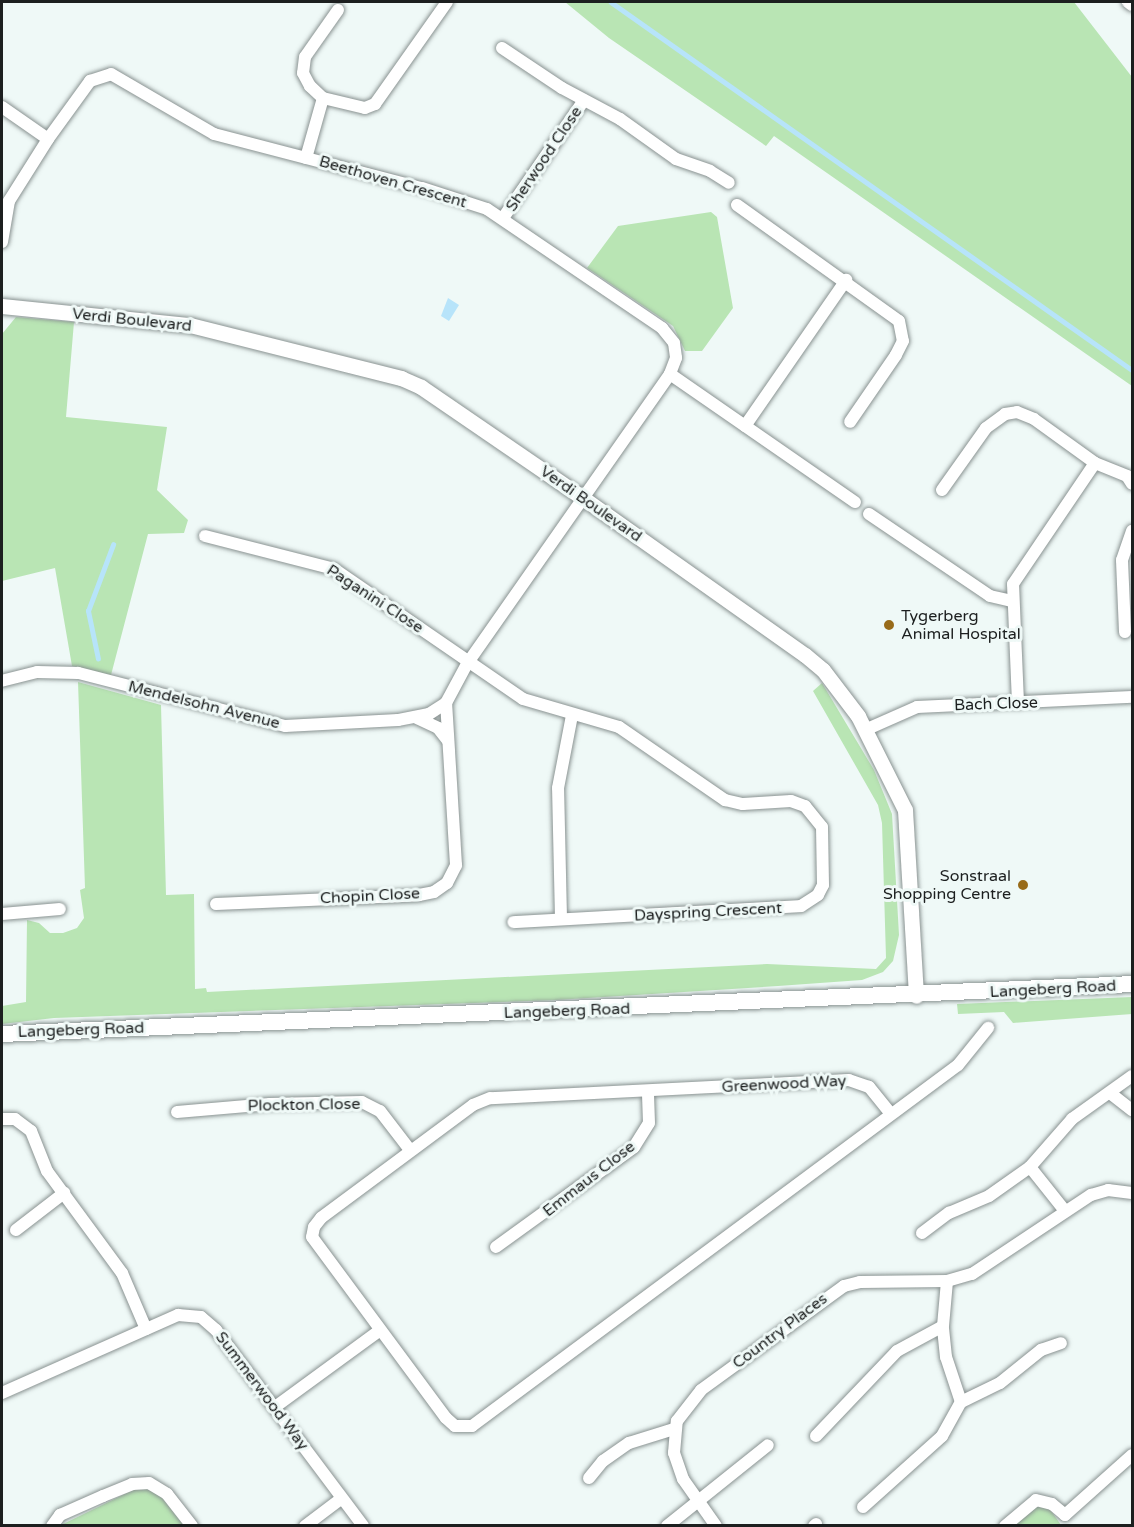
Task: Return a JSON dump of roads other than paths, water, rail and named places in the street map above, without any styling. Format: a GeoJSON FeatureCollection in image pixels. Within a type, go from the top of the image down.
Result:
{"type":"FeatureCollection","features":[{"type":"Feature","properties":{"kind":"main road","name":"Langeberg Road"},"geometry":{"type":"LineString","coordinates":[[2,1034],[916,996],[1132,984]]}},
{"type":"Feature","properties":{"kind":"street"},"geometry":{"type":"LineString","coordinates":[[338,10],[303,64],[305,79],[323,98],[355,108],[375,104],[447,2]]}},
{"type":"Feature","properties":{"kind":"street"},"geometry":{"type":"LineString","coordinates":[[1128,2],[1132,5]]}},
{"type":"Feature","properties":{"kind":"street","name":"Sherwood Close"},"geometry":{"type":"LineString","coordinates":[[502,48],[584,100],[620,119],[676,159],[710,171],[729,183]]}},
{"type":"Feature","properties":{"kind":"street","name":"Beethoven Crescent"},"geometry":{"type":"LineString","coordinates":[[2,242],[9,201],[48,139],[90,81],[111,74],[205,130],[431,191],[503,218],[667,332],[676,350],[670,374],[583,498]]}},
{"type":"Feature","properties":{"kind":"street"},"geometry":{"type":"LineString","coordinates":[[306,158],[323,98]]}},
{"type":"Feature","properties":{"kind":"street","name":"Sherwood Close"},"geometry":{"type":"LineString","coordinates":[[503,218],[584,100]]}},
{"type":"Feature","properties":{"kind":"street"},"geometry":{"type":"LineString","coordinates":[[2,107],[48,139]]}},
{"type":"Feature","properties":{"kind":"street"},"geometry":{"type":"LineString","coordinates":[[737,205],[896,316],[903,333],[896,355],[850,422]]}},
{"type":"Feature","properties":{"kind":"street"},"geometry":{"type":"LineString","coordinates":[[745,426],[846,280]]}},
{"type":"Feature","properties":{"kind":"street","name":"Verdi Boulevard"},"geometry":{"type":"LineString","coordinates":[[2,306],[190,325],[401,378],[421,387],[583,498],[805,655],[841,693],[865,730],[905,810],[916,996]]}},
{"type":"Feature","properties":{"kind":"street"},"geometry":{"type":"LineString","coordinates":[[670,374],[855,502]]}},
{"type":"Feature","properties":{"kind":"street"},"geometry":{"type":"LineString","coordinates":[[942,490],[986,428],[1010,412],[1035,419],[1095,463],[1127,476],[1132,484]]}},
{"type":"Feature","properties":{"kind":"street"},"geometry":{"type":"LineString","coordinates":[[1018,703],[1012,601],[1016,576],[1095,463]]}},
{"type":"Feature","properties":{"kind":"street"},"geometry":{"type":"LineString","coordinates":[[446,702],[468,662],[583,498]]}},
{"type":"Feature","properties":{"kind":"street"},"geometry":{"type":"LineString","coordinates":[[869,514],[990,596],[1012,601]]}},
{"type":"Feature","properties":{"kind":"street"},"geometry":{"type":"LineString","coordinates":[[1125,632],[1122,560],[1132,531]]}},
{"type":"Feature","properties":{"kind":"street","name":"Paganini Close"},"geometry":{"type":"LineString","coordinates":[[204,536],[334,569],[468,662]]}},
{"type":"Feature","properties":{"kind":"street","name":"Dayspring Crescent"},"geometry":{"type":"LineString","coordinates":[[468,662],[523,699],[619,727],[725,800],[743,804],[791,801],[805,806],[822,827],[823,885],[812,901],[786,909],[513,922]]}},
{"type":"Feature","properties":{"kind":"street","name":"Mendelsohn Avenue"},"geometry":{"type":"LineString","coordinates":[[2,681],[37,672],[78,673],[285,726],[417,718],[446,702]]}},
{"type":"Feature","properties":{"kind":"street","name":"Bach Close"},"geometry":{"type":"LineString","coordinates":[[865,730],[917,707],[1132,697]]}},
{"type":"Feature","properties":{"kind":"street","name":"Chopin Close"},"geometry":{"type":"LineString","coordinates":[[216,904],[419,895],[441,888],[456,865],[446,702]]}},
{"type":"Feature","properties":{"kind":"street"},"geometry":{"type":"LineString","coordinates":[[561,918],[558,788],[572,715]]}},
{"type":"Feature","properties":{"kind":"street"},"geometry":{"type":"LineString","coordinates":[[417,718],[438,728],[449,742]]}},
{"type":"Feature","properties":{"kind":"street"},"geometry":{"type":"LineString","coordinates":[[2,914],[60,909]]}},
{"type":"Feature","properties":{"kind":"street"},"geometry":{"type":"LineString","coordinates":[[891,1114],[958,1065],[988,1028]]}},
{"type":"Feature","properties":{"kind":"street"},"geometry":{"type":"LineString","coordinates":[[922,1233],[949,1213],[988,1196],[1030,1167],[1058,1132],[1132,1076]]}},
{"type":"Feature","properties":{"kind":"street","name":"Greenwood Way"},"geometry":{"type":"LineString","coordinates":[[849,1080],[869,1087],[891,1114],[472,1426],[450,1423],[317,1248],[314,1227],[410,1150],[473,1105],[490,1098],[648,1091],[849,1080]]}},
{"type":"Feature","properties":{"kind":"street","name":"Emmaus Close"},"geometry":{"type":"LineString","coordinates":[[496,1247],[634,1147],[649,1123],[648,1091]]}},
{"type":"Feature","properties":{"kind":"street"},"geometry":{"type":"LineString","coordinates":[[1110,1093],[1132,1110]]}},
{"type":"Feature","properties":{"kind":"street","name":"Plockton Close"},"geometry":{"type":"LineString","coordinates":[[177,1112],[270,1104],[362,1102],[380,1111],[410,1150]]}},
{"type":"Feature","properties":{"kind":"street"},"geometry":{"type":"LineString","coordinates":[[2,1119],[15,1119],[27,1126],[47,1171],[122,1273],[146,1329]]}},
{"type":"Feature","properties":{"kind":"street"},"geometry":{"type":"LineString","coordinates":[[1030,1167],[1065,1211]]}},
{"type":"Feature","properties":{"kind":"street","name":"Country Places"},"geometry":{"type":"LineString","coordinates":[[674,1429],[683,1411],[701,1390],[832,1293],[860,1282],[947,1281],[985,1268],[1091,1195],[1108,1190],[1132,1193]]}},
{"type":"Feature","properties":{"kind":"street"},"geometry":{"type":"LineString","coordinates":[[16,1230],[64,1193]]}},
{"type":"Feature","properties":{"kind":"street"},"geometry":{"type":"LineString","coordinates":[[947,1281],[944,1326],[948,1369],[961,1402]]}},
{"type":"Feature","properties":{"kind":"street","name":"Summerwood Way"},"geometry":{"type":"LineString","coordinates":[[3,1390],[183,1314],[207,1320],[363,1526]]}},
{"type":"Feature","properties":{"kind":"street"},"geometry":{"type":"LineString","coordinates":[[816,1436],[897,1351],[944,1326]]}},
{"type":"Feature","properties":{"kind":"street"},"geometry":{"type":"LineString","coordinates":[[275,1407],[379,1331]]}},
{"type":"Feature","properties":{"kind":"street"},"geometry":{"type":"LineString","coordinates":[[862,1507],[942,1436],[961,1402],[1000,1383],[1041,1350],[1061,1343]]}},
{"type":"Feature","properties":{"kind":"street"},"geometry":{"type":"LineString","coordinates":[[589,1478],[603,1461],[629,1443],[674,1429],[675,1462],[697,1501],[716,1526]]}},
{"type":"Feature","properties":{"kind":"street"},"geometry":{"type":"LineString","coordinates":[[667,1526],[768,1445]]}},
{"type":"Feature","properties":{"kind":"street"},"geometry":{"type":"LineString","coordinates":[[1005,1526],[1036,1500],[1052,1504],[1065,1520],[1132,1455]]}},
{"type":"Feature","properties":{"kind":"street"},"geometry":{"type":"LineString","coordinates":[[52,1526],[60,1515],[140,1484],[164,1491],[192,1526]]}},
{"type":"Feature","properties":{"kind":"street"},"geometry":{"type":"LineString","coordinates":[[305,1526],[342,1498]]}},
{"type":"Feature","properties":{"kind":"water"},"geometry":{"type":"Polygon","coordinates":[[[448,298],[459,305],[449,321],[441,316],[448,298]]]}},
{"type":"Feature","properties":{"kind":"waterway"},"geometry":{"type":"LineString","coordinates":[[611,2],[1132,370]]}},
{"type":"Feature","properties":{"kind":"waterway"},"geometry":{"type":"LineString","coordinates":[[98,659],[88,611],[113,545]]}},
{"type":"Feature","properties":{"kind":"place","name":"Tygerberg Animal Hospital"},"geometry":{"type":"Point","coordinates":[889,625]}},
{"type":"Feature","properties":{"kind":"place","name":"Sonstraal Shopping Centre"},"geometry":{"type":"Point","coordinates":[1023,885]}}]}
